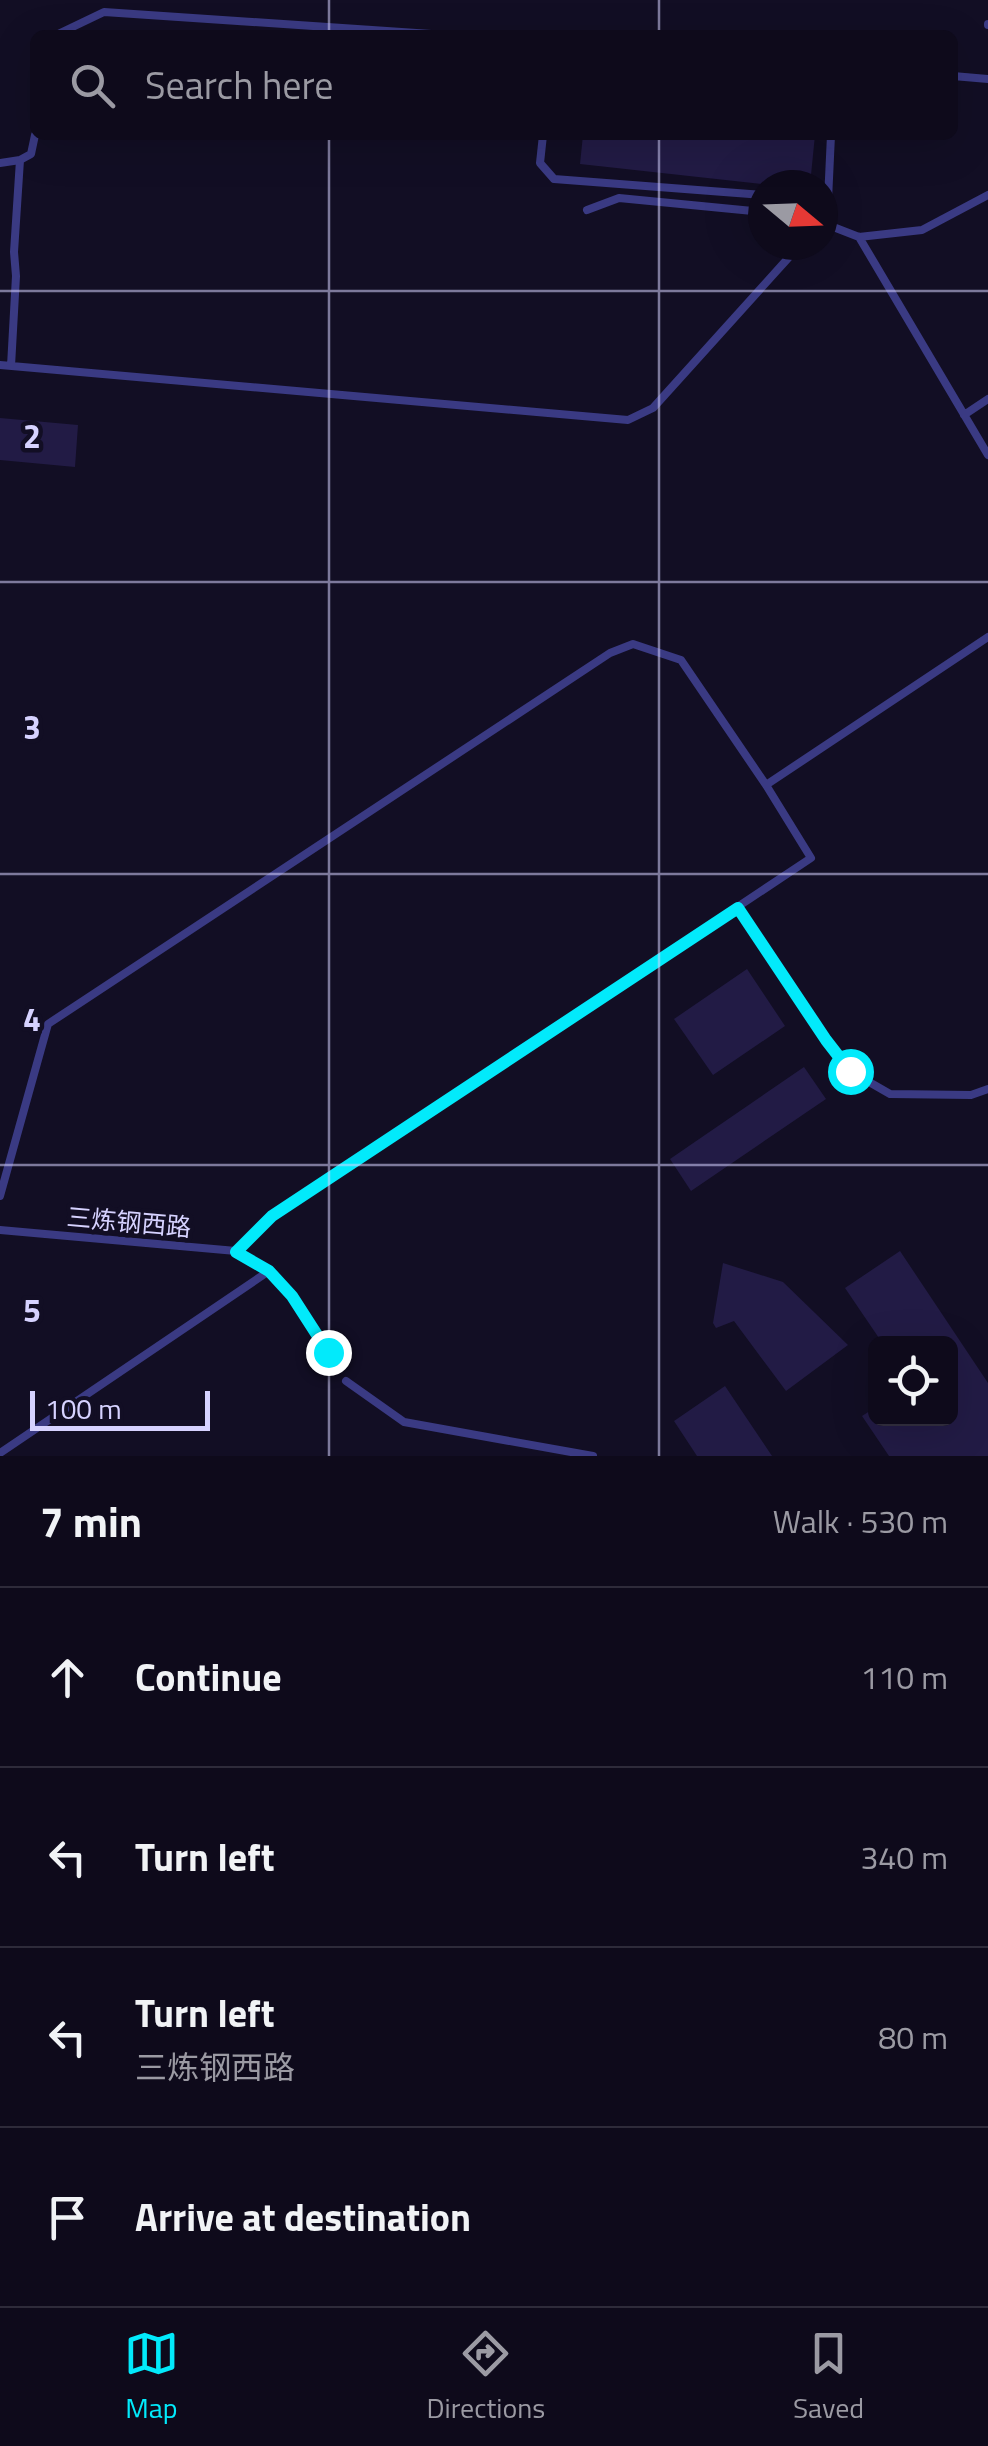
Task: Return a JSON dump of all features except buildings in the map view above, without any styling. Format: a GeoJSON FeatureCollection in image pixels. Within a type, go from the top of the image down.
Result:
{"type":"FeatureCollection","features":[{"type":"Feature","properties":{"kind":"lane"},"geometry":{"type":"LineString","coordinates":[[66,30],[104,12],[372,30]]}},
{"type":"Feature","properties":{"kind":"lane"},"geometry":{"type":"LineString","coordinates":[[958,76],[988,79]]}},
{"type":"Feature","properties":{"kind":"lane"},"geometry":{"type":"LineString","coordinates":[[0,163],[31,154],[34,140]]}},
{"type":"Feature","properties":{"kind":"lane"},"geometry":{"type":"LineString","coordinates":[[542,140],[540,163],[554,179],[748,194]]}},
{"type":"Feature","properties":{"kind":"lane"},"geometry":{"type":"LineString","coordinates":[[828,170],[831,140]]}},
{"type":"Feature","properties":{"kind":"lane"},"geometry":{"type":"LineString","coordinates":[[11,366],[20,160]]}},
{"type":"Feature","properties":{"kind":"lane"},"geometry":{"type":"LineString","coordinates":[[838,226],[859,236],[922,230],[988,194]]}},
{"type":"Feature","properties":{"kind":"lane"},"geometry":{"type":"LineString","coordinates":[[587,210],[619,198],[748,211]]}},
{"type":"Feature","properties":{"kind":"lane"},"geometry":{"type":"LineString","coordinates":[[859,236],[988,455]]}},
{"type":"Feature","properties":{"kind":"lane"},"geometry":{"type":"LineString","coordinates":[[0,365],[628,420],[652,408],[786,260]]}},
{"type":"Feature","properties":{"kind":"lane"},"geometry":{"type":"LineString","coordinates":[[964,415],[988,399]]}},
{"type":"Feature","properties":{"kind":"lane"},"geometry":{"type":"LineString","coordinates":[[766,785],[988,636]]}},
{"type":"Feature","properties":{"kind":"lane"},"geometry":{"type":"LineString","coordinates":[[0,1196],[48,1024],[610,654],[633,644],[681,660],[811,858],[272,1216],[236,1252]]}},
{"type":"Feature","properties":{"kind":"lane"},"geometry":{"type":"LineString","coordinates":[[738,908],[850,1071],[890,1094],[972,1095],[988,1090]]}},
{"type":"Feature","properties":{"kind":"lane","name":"三炼钢西路"},"geometry":{"type":"LineString","coordinates":[[0,1230],[236,1252],[269,1271],[292,1296],[328,1352]]}},
{"type":"Feature","properties":{"kind":"lane"},"geometry":{"type":"LineString","coordinates":[[0,1453],[269,1271]]}},
{"type":"Feature","properties":{"kind":"lane"},"geometry":{"type":"LineString","coordinates":[[346,1381],[404,1422],[593,1456]]}},
{"type":"Feature","properties":{"kind":"route"},"geometry":{"type":"LineString","coordinates":[[328,1352],[292,1296],[269,1271],[236,1252],[272,1216],[738,908],[850,1071]]}}]}
